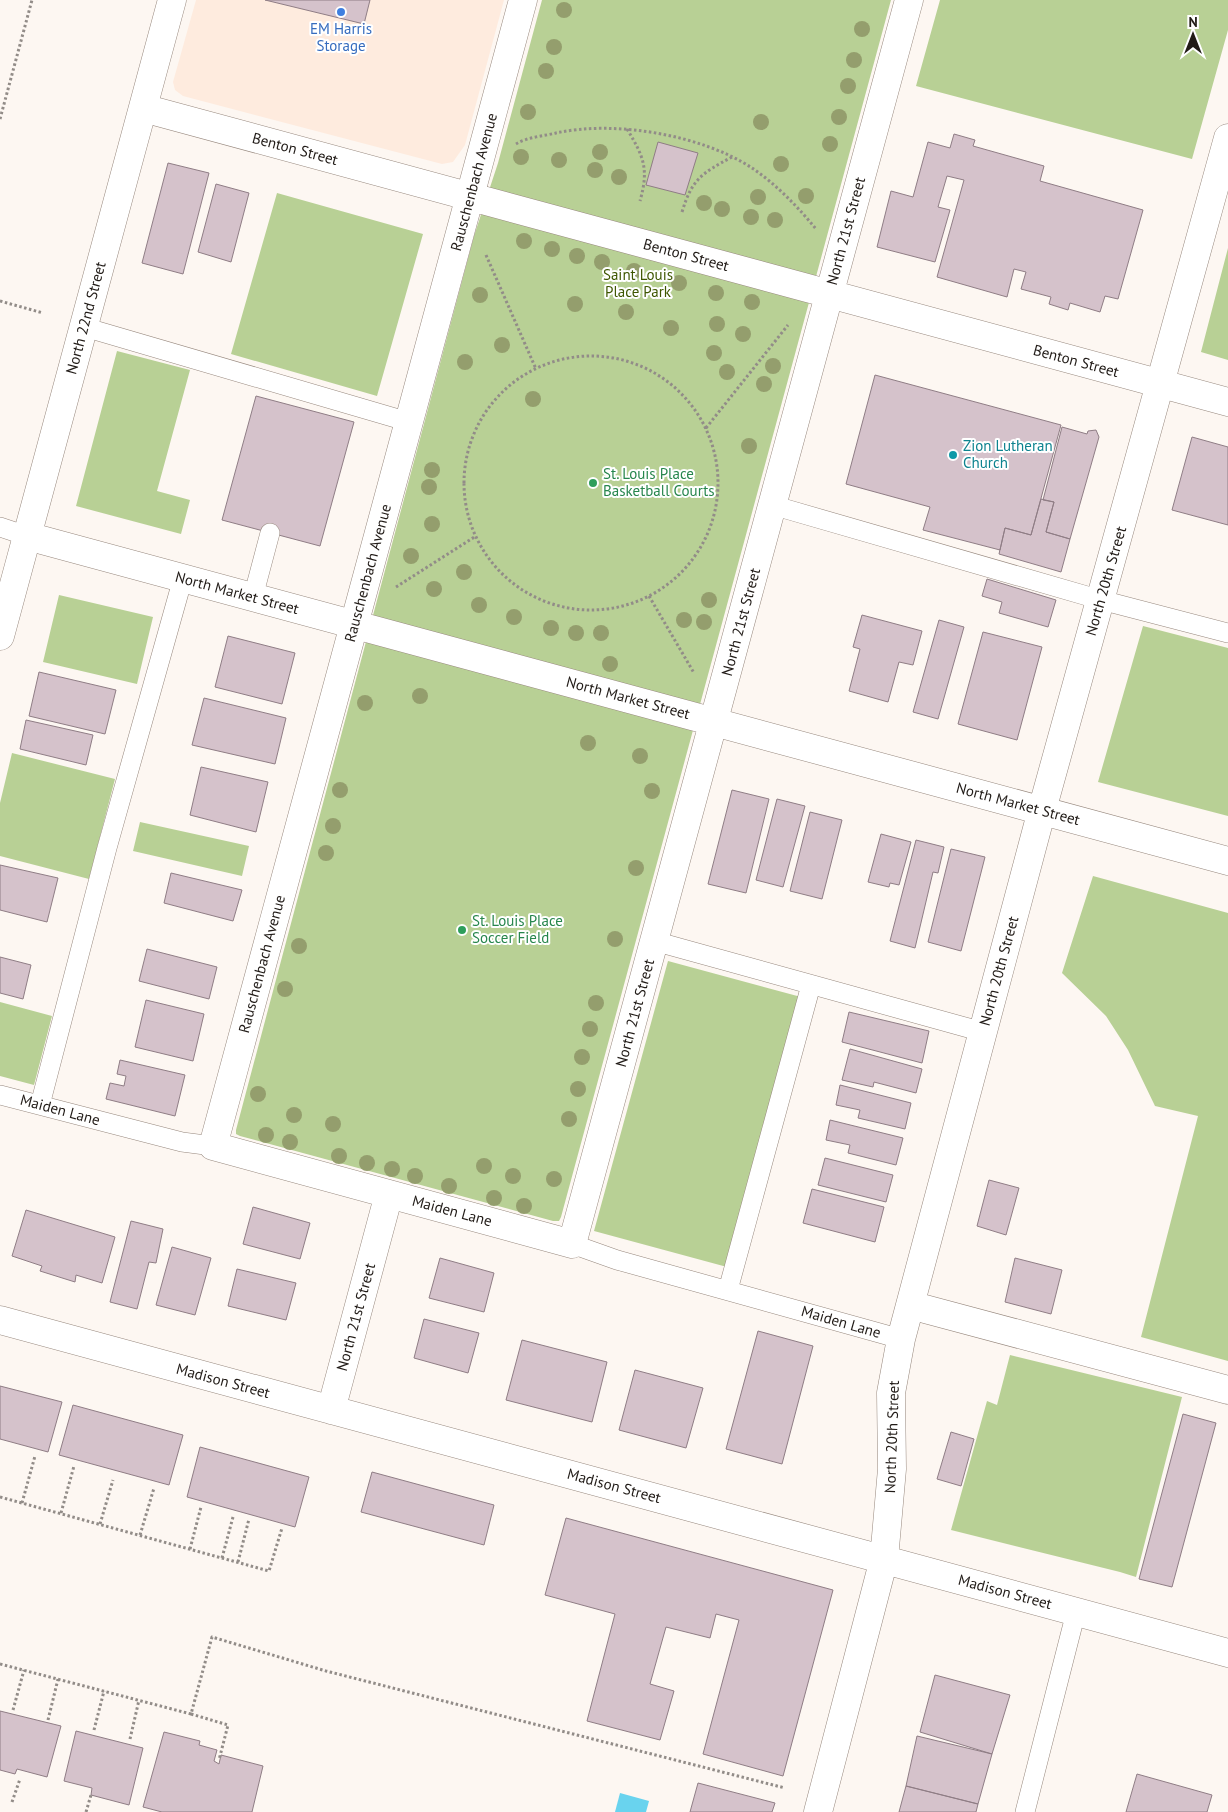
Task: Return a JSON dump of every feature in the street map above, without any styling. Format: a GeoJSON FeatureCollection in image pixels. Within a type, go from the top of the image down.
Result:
{"type":"FeatureCollection","features":[{"type":"Feature","properties":{"kind":"street","name":"North 22nd Street"},"geometry":{"type":"LineString","coordinates":[[0,636],[172,0]]}},
{"type":"Feature","properties":{"kind":"street","name":"Rauschenbach Avenue"},"geometry":{"type":"LineString","coordinates":[[213,1146],[523,0]]}},
{"type":"Feature","properties":{"kind":"street","name":"North 21st Street"},"geometry":{"type":"LineString","coordinates":[[572,1244],[909,0]]}},
{"type":"Feature","properties":{"kind":"street","name":"Benton Street"},"geometry":{"type":"LineString","coordinates":[[143,108],[1228,402]]}},
{"type":"Feature","properties":{"kind":"street","name":"North 20th Street"},"geometry":{"type":"LineString","coordinates":[[818,1812],[884,1559],[892,1469],[891,1393],[901,1339],[1042,810],[1226,153]]}},
{"type":"Feature","properties":{"kind":"street","name":"North Market Street"},"geometry":{"type":"LineString","coordinates":[[27,536],[1228,861]]}},
{"type":"Feature","properties":{"kind":"street","name":"Maiden Lane"},"geometry":{"type":"LineString","coordinates":[[213,1146],[572,1244]]}},
{"type":"Feature","properties":{"kind":"street","name":"North 21st Street"},"geometry":{"type":"LineString","coordinates":[[331,1410],[389,1194]]}},
{"type":"Feature","properties":{"kind":"street"},"geometry":{"type":"LineString","coordinates":[[910,1305],[1228,1390]]}},
{"type":"Feature","properties":{"kind":"street","name":"Madison Street"},"geometry":{"type":"LineString","coordinates":[[0,1320],[1228,1653]]}},
{"type":"Feature","properties":{"kind":"lane"},"geometry":{"type":"LineString","coordinates":[[84,327],[409,422]]}},
{"type":"Feature","properties":{"kind":"lane"},"geometry":{"type":"LineString","coordinates":[[772,505],[1101,600],[1228,633]]}},
{"type":"Feature","properties":{"kind":"lane"},"geometry":{"type":"LineString","coordinates":[[0,527],[27,536]]}},
{"type":"Feature","properties":{"kind":"lane"},"geometry":{"type":"LineString","coordinates":[[253,598],[270,533]]}},
{"type":"Feature","properties":{"kind":"lane"},"geometry":{"type":"LineString","coordinates":[[40,1105],[108,848],[183,578]]}},
{"type":"Feature","properties":{"kind":"lane"},"geometry":{"type":"LineString","coordinates":[[654,941],[983,1032]]}},
{"type":"Feature","properties":{"kind":"lane"},"geometry":{"type":"LineString","coordinates":[[728,1290],[811,985]]}},
{"type":"Feature","properties":{"kind":"lane","name":"Maiden Lane"},"geometry":{"type":"LineString","coordinates":[[0,1095],[182,1142],[213,1146]]}},
{"type":"Feature","properties":{"kind":"lane","name":"Maiden Lane"},"geometry":{"type":"LineString","coordinates":[[572,1244],[617,1260],[901,1339]]}},
{"type":"Feature","properties":{"kind":"lane"},"geometry":{"type":"LineString","coordinates":[[1025,1812],[1076,1612]]}},
{"type":"Feature","properties":{"kind":"path"},"geometry":{"type":"LineString","coordinates":[[0,118],[32,0]]}},
{"type":"Feature","properties":{"kind":"path"},"geometry":{"type":"LineString","coordinates":[[511,148],[519,142],[564,131],[589,128],[656,132],[700,145],[732,157],[752,168],[770,181],[806,217],[818,233]]}},
{"type":"Feature","properties":{"kind":"path"},"geometry":{"type":"LineString","coordinates":[[626,129],[638,148],[644,164],[646,176],[640,201]]}},
{"type":"Feature","properties":{"kind":"path"},"geometry":{"type":"LineString","coordinates":[[682,212],[690,188],[698,179],[711,168],[732,157]]}},
{"type":"Feature","properties":{"kind":"path"},"geometry":{"type":"LineString","coordinates":[[484,248],[486,257],[536,370]]}},
{"type":"Feature","properties":{"kind":"path"},"geometry":{"type":"LineString","coordinates":[[0,301],[43,313]]}},
{"type":"Feature","properties":{"kind":"path"},"geometry":{"type":"LineString","coordinates":[[706,428],[790,322]]}},
{"type":"Feature","properties":{"kind":"path"},"geometry":{"type":"LineString","coordinates":[[578,357],[622,360],[643,367],[679,391],[694,408],[706,428],[715,453],[719,481],[716,509],[707,537],[692,561],[672,581],[649,596],[625,606],[600,610],[574,609],[550,603],[527,593],[506,578],[489,559],[476,536],[466,503],[464,485],[468,450],[483,416],[494,402],[520,378],[536,370],[556,362],[578,357]]}},
{"type":"Feature","properties":{"kind":"path"},"geometry":{"type":"LineString","coordinates":[[391,592],[476,536]]}},
{"type":"Feature","properties":{"kind":"path"},"geometry":{"type":"LineString","coordinates":[[649,596],[695,676]]}},
{"type":"Feature","properties":{"kind":"path"},"geometry":{"type":"LineString","coordinates":[[22,1503],[36,1456]]}},
{"type":"Feature","properties":{"kind":"path"},"geometry":{"type":"LineString","coordinates":[[61,1513],[74,1466]]}},
{"type":"Feature","properties":{"kind":"path"},"geometry":{"type":"LineString","coordinates":[[100,1524],[113,1480]]}},
{"type":"Feature","properties":{"kind":"path"},"geometry":{"type":"LineString","coordinates":[[140,1535],[154,1488]]}},
{"type":"Feature","properties":{"kind":"path"},"geometry":{"type":"LineString","coordinates":[[0,1497],[269,1570],[282,1528]]}},
{"type":"Feature","properties":{"kind":"path"},"geometry":{"type":"LineString","coordinates":[[190,1549],[201,1508]]}},
{"type":"Feature","properties":{"kind":"path"},"geometry":{"type":"LineString","coordinates":[[222,1558],[233,1517]]}},
{"type":"Feature","properties":{"kind":"path"},"geometry":{"type":"LineString","coordinates":[[238,1562],[250,1519]]}},
{"type":"Feature","properties":{"kind":"path"},"geometry":{"type":"LineString","coordinates":[[191,1714],[212,1637],[344,1676],[446,1700],[785,1788]]}},
{"type":"Feature","properties":{"kind":"path"},"geometry":{"type":"LineString","coordinates":[[0,1664],[228,1725],[219,1760]]}},
{"type":"Feature","properties":{"kind":"path"},"geometry":{"type":"LineString","coordinates":[[13,1710],[24,1670]]}},
{"type":"Feature","properties":{"kind":"path"},"geometry":{"type":"LineString","coordinates":[[48,1720],[58,1680]]}},
{"type":"Feature","properties":{"kind":"path"},"geometry":{"type":"LineString","coordinates":[[94,1730],[104,1691]]}},
{"type":"Feature","properties":{"kind":"path"},"geometry":{"type":"LineString","coordinates":[[130,1739],[139,1700]]}},
{"type":"Feature","properties":{"kind":"path"},"geometry":{"type":"LineString","coordinates":[[12,1802],[20,1779]]}},
{"type":"Feature","properties":{"kind":"path"},"geometry":{"type":"LineString","coordinates":[[86,1812],[91,1795]]}},
{"type":"Feature","properties":{"kind":"shaded area"},"geometry":{"type":"Polygon","coordinates":[[[196,0],[504,0],[465,145],[453,162],[442,164],[183,96],[175,90],[173,82],[196,0]]]}},
{"type":"Feature","properties":{"kind":"green space","name":"Saint Louis Place Park"},"geometry":{"type":"Polygon","coordinates":[[[542,0],[891,0],[559,1221],[553,1221],[236,1134],[474,236],[498,163],[542,0]]]}},
{"type":"Feature","properties":{"kind":"green space"},"geometry":{"type":"Polygon","coordinates":[[[940,0],[1228,0],[1228,30],[1192,159],[916,86],[940,0]]]}},
{"type":"Feature","properties":{"kind":"green space"},"geometry":{"type":"Polygon","coordinates":[[[277,193],[423,234],[377,396],[231,354],[277,193]]]}},
{"type":"Feature","properties":{"kind":"green space"},"geometry":{"type":"Polygon","coordinates":[[[1228,248],[1228,360],[1201,352],[1228,248]]]}},
{"type":"Feature","properties":{"kind":"green space"},"geometry":{"type":"Polygon","coordinates":[[[117,351],[190,370],[157,491],[190,500],[181,534],[76,506],[117,351]]]}},
{"type":"Feature","properties":{"kind":"green space"},"geometry":{"type":"Polygon","coordinates":[[[59,595],[153,617],[137,684],[43,662],[59,595]]]}},
{"type":"Feature","properties":{"kind":"green space"},"geometry":{"type":"Polygon","coordinates":[[[1143,626],[1228,648],[1228,816],[1098,782],[1143,626]]]}},
{"type":"Feature","properties":{"kind":"green space"},"geometry":{"type":"Polygon","coordinates":[[[12,753],[115,779],[89,879],[0,856],[0,803],[12,753]]]}},
{"type":"Feature","properties":{"kind":"green space"},"geometry":{"type":"Polygon","coordinates":[[[140,822],[249,846],[242,876],[133,851],[140,822]]]}},
{"type":"Feature","properties":{"kind":"green space"},"geometry":{"type":"Polygon","coordinates":[[[1093,876],[1228,913],[1228,1361],[1141,1337],[1198,1116],[1155,1106],[1128,1050],[1106,1016],[1062,973],[1093,876]]]}},
{"type":"Feature","properties":{"kind":"green space"},"geometry":{"type":"Polygon","coordinates":[[[668,961],[801,997],[727,1267],[594,1231],[668,961]]]}},
{"type":"Feature","properties":{"kind":"green space"},"geometry":{"type":"Polygon","coordinates":[[[0,1002],[52,1016],[34,1085],[0,1076],[0,1002]]]}},
{"type":"Feature","properties":{"kind":"green space"},"geometry":{"type":"Polygon","coordinates":[[[1010,1355],[1182,1397],[1136,1577],[951,1530],[987,1401],[997,1405],[1010,1355]]]}},
{"type":"Feature","properties":{"kind":"water"},"geometry":{"type":"Polygon","coordinates":[[[620,1793],[649,1801],[646,1812],[615,1812],[620,1793]]]}},
{"type":"Feature","properties":{"kind":"building","name":"EM Harris Storage"},"geometry":{"type":"Polygon","coordinates":[[[265,0],[370,0],[364,24],[265,0]]]}},
{"type":"Feature","properties":{"kind":"building"},"geometry":{"type":"Polygon","coordinates":[[[954,134],[975,140],[973,146],[1044,166],[1040,181],[1143,210],[1118,299],[1105,296],[1100,312],[1070,303],[1068,310],[1049,304],[1051,297],[1021,289],[1026,272],[1014,269],[1007,297],[937,277],[964,180],[947,176],[938,207],[950,210],[935,262],[877,247],[891,191],[913,197],[928,142],[950,148],[954,134]]]}},
{"type":"Feature","properties":{"kind":"building"},"geometry":{"type":"Polygon","coordinates":[[[658,142],[698,153],[685,195],[646,185],[658,142]]]}},
{"type":"Feature","properties":{"kind":"building"},"geometry":{"type":"Polygon","coordinates":[[[168,163],[209,173],[183,274],[142,263],[168,163]]]}},
{"type":"Feature","properties":{"kind":"building"},"geometry":{"type":"Polygon","coordinates":[[[216,184],[249,193],[231,262],[198,252],[216,184]]]}},
{"type":"Feature","properties":{"kind":"building","name":"Zion Lutheran Church"},"geometry":{"type":"Polygon","coordinates":[[[875,375],[1061,425],[1031,535],[1005,528],[1000,550],[923,530],[930,507],[846,484],[875,375]]]}},
{"type":"Feature","properties":{"kind":"building"},"geometry":{"type":"Polygon","coordinates":[[[256,396],[354,422],[320,546],[222,520],[256,396]]]}},
{"type":"Feature","properties":{"kind":"building"},"geometry":{"type":"Polygon","coordinates":[[[1062,427],[1087,434],[1088,431],[1096,430],[1099,437],[1070,539],[1046,532],[1054,502],[1043,500],[1062,427]]]}},
{"type":"Feature","properties":{"kind":"building"},"geometry":{"type":"Polygon","coordinates":[[[1192,437],[1228,447],[1228,525],[1172,510],[1192,437]]]}},
{"type":"Feature","properties":{"kind":"building"},"geometry":{"type":"Polygon","coordinates":[[[1041,499],[1054,502],[1046,532],[1070,539],[1061,572],[999,554],[1005,528],[1031,535],[1041,499]]]}},
{"type":"Feature","properties":{"kind":"building"},"geometry":{"type":"Polygon","coordinates":[[[987,579],[1056,600],[1048,627],[999,613],[1002,602],[982,596],[987,579]]]}},
{"type":"Feature","properties":{"kind":"building"},"geometry":{"type":"Polygon","coordinates":[[[862,615],[922,631],[913,665],[899,662],[888,702],[849,691],[860,649],[853,647],[862,615]]]}},
{"type":"Feature","properties":{"kind":"building"},"geometry":{"type":"Polygon","coordinates":[[[939,620],[964,627],[938,719],[913,712],[939,620]]]}},
{"type":"Feature","properties":{"kind":"building"},"geometry":{"type":"Polygon","coordinates":[[[983,632],[1042,647],[1017,740],[958,724],[983,632]]]}},
{"type":"Feature","properties":{"kind":"building"},"geometry":{"type":"Polygon","coordinates":[[[228,636],[295,653],[282,704],[215,687],[228,636]]]}},
{"type":"Feature","properties":{"kind":"building"},"geometry":{"type":"Polygon","coordinates":[[[39,672],[116,690],[105,734],[29,716],[39,672]]]}},
{"type":"Feature","properties":{"kind":"building"},"geometry":{"type":"Polygon","coordinates":[[[204,698],[286,718],[275,764],[192,745],[204,698]]]}},
{"type":"Feature","properties":{"kind":"building"},"geometry":{"type":"Polygon","coordinates":[[[26,720],[93,735],[86,765],[20,749],[26,720]]]}},
{"type":"Feature","properties":{"kind":"building"},"geometry":{"type":"Polygon","coordinates":[[[201,767],[268,782],[256,832],[190,815],[201,767]]]}},
{"type":"Feature","properties":{"kind":"building"},"geometry":{"type":"Polygon","coordinates":[[[732,790],[769,799],[746,893],[708,884],[732,790]]]}},
{"type":"Feature","properties":{"kind":"building"},"geometry":{"type":"Polygon","coordinates":[[[777,799],[805,806],[783,887],[756,880],[777,799]]]}},
{"type":"Feature","properties":{"kind":"building"},"geometry":{"type":"Polygon","coordinates":[[[810,812],[842,820],[822,899],[790,891],[810,812]]]}},
{"type":"Feature","properties":{"kind":"building"},"geometry":{"type":"Polygon","coordinates":[[[881,834],[911,842],[899,885],[890,883],[889,887],[868,882],[881,834]]]}},
{"type":"Feature","properties":{"kind":"building"},"geometry":{"type":"Polygon","coordinates":[[[916,840],[944,847],[938,873],[933,872],[915,948],[890,941],[916,840]]]}},
{"type":"Feature","properties":{"kind":"building"},"geometry":{"type":"Polygon","coordinates":[[[951,849],[985,857],[961,951],[928,942],[951,849]]]}},
{"type":"Feature","properties":{"kind":"building"},"geometry":{"type":"Polygon","coordinates":[[[0,865],[58,878],[47,922],[0,910],[0,865]]]}},
{"type":"Feature","properties":{"kind":"building"},"geometry":{"type":"Polygon","coordinates":[[[171,873],[242,890],[233,921],[164,903],[171,873]]]}},
{"type":"Feature","properties":{"kind":"building"},"geometry":{"type":"Polygon","coordinates":[[[147,949],[217,967],[209,999],[139,981],[147,949]]]}},
{"type":"Feature","properties":{"kind":"building"},"geometry":{"type":"Polygon","coordinates":[[[0,957],[31,965],[23,999],[0,993],[0,957]]]}},
{"type":"Feature","properties":{"kind":"building"},"geometry":{"type":"Polygon","coordinates":[[[146,1000],[204,1014],[193,1061],[135,1047],[146,1000]]]}},
{"type":"Feature","properties":{"kind":"building"},"geometry":{"type":"Polygon","coordinates":[[[849,1012],[929,1031],[922,1063],[842,1042],[849,1012]]]}},
{"type":"Feature","properties":{"kind":"building"},"geometry":{"type":"Polygon","coordinates":[[[850,1049],[922,1069],[916,1093],[874,1082],[873,1087],[842,1080],[850,1049]]]}},
{"type":"Feature","properties":{"kind":"building"},"geometry":{"type":"Polygon","coordinates":[[[120,1060],[185,1075],[175,1116],[106,1099],[110,1083],[124,1086],[126,1076],[117,1074],[120,1060]]]}},
{"type":"Feature","properties":{"kind":"building"},"geometry":{"type":"Polygon","coordinates":[[[840,1085],[911,1103],[905,1129],[858,1118],[860,1110],[836,1105],[840,1085]]]}},
{"type":"Feature","properties":{"kind":"building"},"geometry":{"type":"Polygon","coordinates":[[[830,1120],[903,1138],[896,1165],[848,1153],[850,1145],[826,1140],[830,1120]]]}},
{"type":"Feature","properties":{"kind":"building"},"geometry":{"type":"Polygon","coordinates":[[[825,1158],[893,1175],[886,1202],[818,1185],[825,1158]]]}},
{"type":"Feature","properties":{"kind":"building"},"geometry":{"type":"Polygon","coordinates":[[[989,1180],[1019,1188],[1006,1235],[977,1226],[989,1180]]]}},
{"type":"Feature","properties":{"kind":"building"},"geometry":{"type":"Polygon","coordinates":[[[812,1189],[884,1207],[875,1242],[803,1223],[812,1189]]]}},
{"type":"Feature","properties":{"kind":"building"},"geometry":{"type":"Polygon","coordinates":[[[253,1207],[310,1223],[300,1259],[243,1244],[253,1207]]]}},
{"type":"Feature","properties":{"kind":"building"},"geometry":{"type":"Polygon","coordinates":[[[26,1210],[115,1237],[102,1283],[76,1275],[75,1282],[40,1271],[42,1266],[12,1256],[26,1210]]]}},
{"type":"Feature","properties":{"kind":"building"},"geometry":{"type":"Polygon","coordinates":[[[131,1221],[163,1229],[156,1263],[149,1262],[137,1309],[110,1302],[131,1221]]]}},
{"type":"Feature","properties":{"kind":"building"},"geometry":{"type":"Polygon","coordinates":[[[172,1247],[211,1258],[195,1315],[156,1305],[172,1247]]]}},
{"type":"Feature","properties":{"kind":"building"},"geometry":{"type":"Polygon","coordinates":[[[440,1258],[494,1273],[484,1312],[429,1298],[440,1258]]]}},
{"type":"Feature","properties":{"kind":"building"},"geometry":{"type":"Polygon","coordinates":[[[1015,1258],[1062,1270],[1051,1314],[1005,1302],[1015,1258]]]}},
{"type":"Feature","properties":{"kind":"building"},"geometry":{"type":"Polygon","coordinates":[[[237,1269],[296,1283],[286,1320],[228,1306],[237,1269]]]}},
{"type":"Feature","properties":{"kind":"building"},"geometry":{"type":"Polygon","coordinates":[[[424,1319],[479,1333],[468,1373],[414,1358],[424,1319]]]}},
{"type":"Feature","properties":{"kind":"building"},"geometry":{"type":"Polygon","coordinates":[[[758,1331],[813,1346],[782,1464],[726,1449],[758,1331]]]}},
{"type":"Feature","properties":{"kind":"building"},"geometry":{"type":"Polygon","coordinates":[[[522,1340],[607,1362],[592,1422],[506,1400],[522,1340]]]}},
{"type":"Feature","properties":{"kind":"building"},"geometry":{"type":"Polygon","coordinates":[[[635,1370],[703,1388],[686,1448],[619,1430],[635,1370]]]}},
{"type":"Feature","properties":{"kind":"building"},"geometry":{"type":"Polygon","coordinates":[[[0,1386],[62,1402],[48,1452],[0,1439],[0,1386]]]}},
{"type":"Feature","properties":{"kind":"building"},"geometry":{"type":"Polygon","coordinates":[[[73,1405],[183,1435],[169,1485],[59,1455],[73,1405]]]}},
{"type":"Feature","properties":{"kind":"building"},"geometry":{"type":"Polygon","coordinates":[[[1183,1414],[1216,1423],[1172,1587],[1139,1579],[1183,1414]]]}},
{"type":"Feature","properties":{"kind":"building"},"geometry":{"type":"Polygon","coordinates":[[[951,1432],[974,1439],[961,1486],[937,1479],[951,1432]]]}},
{"type":"Feature","properties":{"kind":"building"},"geometry":{"type":"Polygon","coordinates":[[[200,1447],[309,1477],[295,1527],[187,1497],[200,1447]]]}},
{"type":"Feature","properties":{"kind":"building"},"geometry":{"type":"Polygon","coordinates":[[[372,1472],[494,1505],[484,1545],[361,1512],[372,1472]]]}},
{"type":"Feature","properties":{"kind":"building"},"geometry":{"type":"Polygon","coordinates":[[[566,1518],[833,1590],[783,1776],[703,1754],[739,1620],[716,1614],[710,1638],[666,1627],[650,1684],[674,1691],[660,1740],[587,1721],[615,1614],[545,1595],[566,1518]]]}},
{"type":"Feature","properties":{"kind":"building"},"geometry":{"type":"Polygon","coordinates":[[[935,1675],[1010,1695],[992,1754],[920,1732],[935,1675]]]}},
{"type":"Feature","properties":{"kind":"building"},"geometry":{"type":"Polygon","coordinates":[[[0,1711],[61,1726],[47,1777],[17,1769],[15,1774],[0,1770],[0,1711]]]}},
{"type":"Feature","properties":{"kind":"building"},"geometry":{"type":"Polygon","coordinates":[[[76,1731],[143,1748],[129,1805],[91,1795],[92,1788],[64,1781],[76,1731]]]}},
{"type":"Feature","properties":{"kind":"building"},"geometry":{"type":"Polygon","coordinates":[[[164,1732],[200,1741],[199,1745],[217,1750],[214,1761],[219,1764],[221,1755],[263,1766],[252,1812],[162,1812],[143,1807],[164,1732]]]}},
{"type":"Feature","properties":{"kind":"building"},"geometry":{"type":"Polygon","coordinates":[[[917,1736],[992,1754],[978,1804],[906,1786],[917,1736]]]}},
{"type":"Feature","properties":{"kind":"building"},"geometry":{"type":"Polygon","coordinates":[[[1137,1774],[1212,1795],[1207,1812],[1126,1812],[1137,1774]]]}},
{"type":"Feature","properties":{"kind":"building"},"geometry":{"type":"Polygon","coordinates":[[[698,1783],[775,1803],[772,1812],[690,1812],[698,1783]]]}},
{"type":"Feature","properties":{"kind":"building"},"geometry":{"type":"Polygon","coordinates":[[[906,1786],[978,1804],[976,1812],[899,1812],[906,1786]]]}},
{"type":"Feature","properties":{"kind":"place","name":"EM Harris Storage"},"geometry":{"type":"Point","coordinates":[341,12]}},
{"type":"Feature","properties":{"kind":"place","name":"Zion Lutheran Church"},"geometry":{"type":"Point","coordinates":[953,455]}},
{"type":"Feature","properties":{"kind":"place","name":"St. Louis Place Basketball Courts"},"geometry":{"type":"Point","coordinates":[593,483]}},
{"type":"Feature","properties":{"kind":"place","name":"St. Louis Place Soccer Field"},"geometry":{"type":"Point","coordinates":[462,930]}}]}
